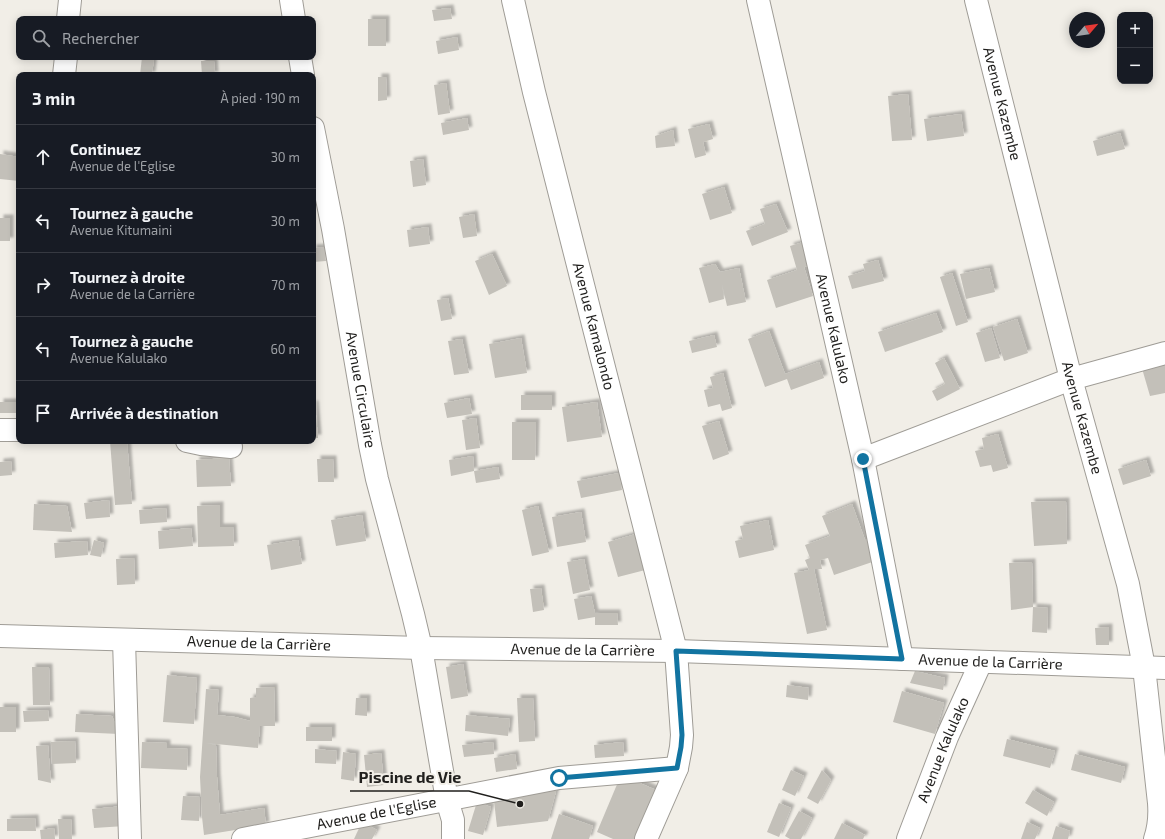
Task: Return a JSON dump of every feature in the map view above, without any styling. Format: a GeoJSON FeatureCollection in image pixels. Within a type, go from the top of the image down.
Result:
{"type":"FeatureCollection","features":[{"type":"Feature","properties":{"kind":"street"},"geometry":{"type":"LineString","coordinates":[[68,16],[70,0]]}},
{"type":"Feature","properties":{"kind":"street"},"geometry":{"type":"LineString","coordinates":[[291,0],[294,16]]}},
{"type":"Feature","properties":{"kind":"street","name":"Avenue Kamalondo"},"geometry":{"type":"LineString","coordinates":[[513,0],[534,92],[676,651],[682,735],[681,747],[677,768],[646,839]]}},
{"type":"Feature","properties":{"kind":"street","name":"Avenue Kalulako"},"geometry":{"type":"LineString","coordinates":[[758,0],[863,459],[902,659]]}},
{"type":"Feature","properties":{"kind":"street","name":"Avenue Kazembe"},"geometry":{"type":"LineString","coordinates":[[976,0],[1071,379],[1128,584],[1144,667],[1160,816],[1155,839]]}},
{"type":"Feature","properties":{"kind":"street"},"geometry":{"type":"LineString","coordinates":[[64,72],[66,60]]}},
{"type":"Feature","properties":{"kind":"street"},"geometry":{"type":"LineString","coordinates":[[300,60],[302,72]]}},
{"type":"Feature","properties":{"kind":"street","name":"Avenue Circulaire"},"geometry":{"type":"LineString","coordinates":[[316,143],[333,229],[370,446],[377,479],[421,648],[447,800],[453,820],[453,839]]}},
{"type":"Feature","properties":{"kind":"street"},"geometry":{"type":"LineString","coordinates":[[863,459],[1071,379],[1165,353]]}},
{"type":"Feature","properties":{"kind":"street"},"geometry":{"type":"LineString","coordinates":[[0,430],[16,430]]}},
{"type":"Feature","properties":{"kind":"street"},"geometry":{"type":"LineString","coordinates":[[201,444],[231,447]]}},
{"type":"Feature","properties":{"kind":"street","name":"Avenue de la Carrière"},"geometry":{"type":"LineString","coordinates":[[0,636],[421,648],[676,651],[1165,668]]}},
{"type":"Feature","properties":{"kind":"street"},"geometry":{"type":"LineString","coordinates":[[124,640],[130,839]]}},
{"type":"Feature","properties":{"kind":"street","name":"Avenue Kalulako"},"geometry":{"type":"LineString","coordinates":[[908,839],[947,737],[981,662]]}},
{"type":"Feature","properties":{"kind":"street","name":"Avenue de l'Eglise"},"geometry":{"type":"LineString","coordinates":[[243,839],[278,836],[559,778],[677,768]]}},
{"type":"Feature","properties":{"kind":"building"},"geometry":{"type":"Polygon","coordinates":[[[450,8],[452,19],[434,21],[432,10],[450,8]]]}},
{"type":"Feature","properties":{"kind":"building"},"geometry":{"type":"Polygon","coordinates":[[[368,19],[386,19],[386,46],[368,46],[368,19]]]}},
{"type":"Feature","properties":{"kind":"building"},"geometry":{"type":"Polygon","coordinates":[[[457,37],[459,50],[438,54],[436,41],[457,37]]]}},
{"type":"Feature","properties":{"kind":"building"},"geometry":{"type":"Polygon","coordinates":[[[142,60],[154,60],[152,72],[140,72],[142,60]]]}},
{"type":"Feature","properties":{"kind":"building"},"geometry":{"type":"Polygon","coordinates":[[[201,61],[214,61],[215,72],[202,72],[201,61]]]}},
{"type":"Feature","properties":{"kind":"building"},"geometry":{"type":"Polygon","coordinates":[[[378,77],[386,77],[387,100],[378,101],[378,77]]]}},
{"type":"Feature","properties":{"kind":"building"},"geometry":{"type":"Polygon","coordinates":[[[446,83],[450,113],[438,115],[434,85],[446,83]]]}},
{"type":"Feature","properties":{"kind":"building"},"geometry":{"type":"Polygon","coordinates":[[[908,94],[912,140],[892,141],[888,96],[908,94]]]}},
{"type":"Feature","properties":{"kind":"building"},"geometry":{"type":"Polygon","coordinates":[[[961,114],[964,136],[927,141],[924,119],[961,114]]]}},
{"type":"Feature","properties":{"kind":"building"},"geometry":{"type":"Polygon","coordinates":[[[467,118],[469,130],[443,135],[441,123],[467,118]]]}},
{"type":"Feature","properties":{"kind":"building"},"geometry":{"type":"Polygon","coordinates":[[[709,124],[713,139],[703,142],[706,155],[695,158],[688,129],[709,124]]]}},
{"type":"Feature","properties":{"kind":"building"},"geometry":{"type":"Polygon","coordinates":[[[673,130],[675,146],[656,148],[655,136],[673,130]]]}},
{"type":"Feature","properties":{"kind":"building"},"geometry":{"type":"Polygon","coordinates":[[[1120,133],[1125,149],[1097,156],[1093,141],[1120,133]]]}},
{"type":"Feature","properties":{"kind":"building"},"geometry":{"type":"Polygon","coordinates":[[[0,154],[16,157],[16,181],[0,179],[0,154]]]}},
{"type":"Feature","properties":{"kind":"building"},"geometry":{"type":"Polygon","coordinates":[[[423,159],[426,185],[413,187],[410,161],[423,159]]]}},
{"type":"Feature","properties":{"kind":"building"},"geometry":{"type":"Polygon","coordinates":[[[724,187],[732,213],[710,220],[702,194],[724,187]]]}},
{"type":"Feature","properties":{"kind":"building"},"geometry":{"type":"Polygon","coordinates":[[[776,204],[788,232],[752,246],[746,231],[765,224],[760,209],[776,204]]]}},
{"type":"Feature","properties":{"kind":"building"},"geometry":{"type":"Polygon","coordinates":[[[474,214],[477,236],[463,238],[459,217],[474,214]]]}},
{"type":"Feature","properties":{"kind":"building"},"geometry":{"type":"Polygon","coordinates":[[[0,218],[10,218],[10,241],[0,241],[0,218]]]}},
{"type":"Feature","properties":{"kind":"building"},"geometry":{"type":"Polygon","coordinates":[[[428,227],[430,244],[409,247],[407,230],[428,227]]]}},
{"type":"Feature","properties":{"kind":"building"},"geometry":{"type":"Polygon","coordinates":[[[807,241],[814,265],[804,267],[813,296],[776,308],[767,280],[797,270],[790,246],[807,241]]]}},
{"type":"Feature","properties":{"kind":"building"},"geometry":{"type":"Polygon","coordinates":[[[324,247],[326,261],[316,262],[316,248],[324,247]]]}},
{"type":"Feature","properties":{"kind":"building"},"geometry":{"type":"Polygon","coordinates":[[[492,254],[507,286],[489,295],[475,261],[492,254]]]}},
{"type":"Feature","properties":{"kind":"building"},"geometry":{"type":"Polygon","coordinates":[[[878,260],[884,281],[852,289],[848,276],[865,271],[863,264],[878,260]]]}},
{"type":"Feature","properties":{"kind":"building"},"geometry":{"type":"Polygon","coordinates":[[[715,264],[720,272],[739,268],[746,302],[727,306],[722,284],[724,299],[709,303],[699,268],[715,264]]]}},
{"type":"Feature","properties":{"kind":"building"},"geometry":{"type":"Polygon","coordinates":[[[989,268],[995,292],[966,299],[960,274],[989,268]]]}},
{"type":"Feature","properties":{"kind":"building"},"geometry":{"type":"Polygon","coordinates":[[[952,273],[968,322],[956,326],[940,277],[952,273]]]}},
{"type":"Feature","properties":{"kind":"building"},"geometry":{"type":"Polygon","coordinates":[[[448,298],[452,319],[441,321],[437,300],[448,298]]]}},
{"type":"Feature","properties":{"kind":"building"},"geometry":{"type":"Polygon","coordinates":[[[936,313],[943,332],[885,352],[878,332],[936,313]]]}},
{"type":"Feature","properties":{"kind":"building"},"geometry":{"type":"Polygon","coordinates":[[[1017,319],[1028,353],[1004,361],[993,327],[1017,319]]]}},
{"type":"Feature","properties":{"kind":"building"},"geometry":{"type":"Polygon","coordinates":[[[991,328],[1000,358],[985,362],[976,333],[991,328]]]}},
{"type":"Feature","properties":{"kind":"building"},"geometry":{"type":"Polygon","coordinates":[[[769,331],[785,374],[819,362],[824,378],[791,390],[787,379],[765,387],[748,339],[769,331]]]}},
{"type":"Feature","properties":{"kind":"building"},"geometry":{"type":"Polygon","coordinates":[[[714,335],[717,347],[692,353],[689,341],[714,335]]]}},
{"type":"Feature","properties":{"kind":"building"},"geometry":{"type":"Polygon","coordinates":[[[521,338],[527,373],[495,378],[489,344],[521,338]]]}},
{"type":"Feature","properties":{"kind":"building"},"geometry":{"type":"Polygon","coordinates":[[[462,339],[469,373],[454,375],[448,341],[462,339]]]}},
{"type":"Feature","properties":{"kind":"building"},"geometry":{"type":"Polygon","coordinates":[[[944,358],[960,389],[937,401],[932,391],[945,384],[935,363],[944,358]]]}},
{"type":"Feature","properties":{"kind":"building"},"geometry":{"type":"Polygon","coordinates":[[[1163,359],[1165,367],[1165,393],[1150,396],[1141,365],[1163,359]]]}},
{"type":"Feature","properties":{"kind":"building"},"geometry":{"type":"Polygon","coordinates":[[[723,373],[732,408],[722,411],[720,404],[708,407],[704,390],[713,388],[710,377],[723,373]]]}},
{"type":"Feature","properties":{"kind":"building"},"geometry":{"type":"Polygon","coordinates":[[[521,395],[552,395],[552,410],[521,410],[521,395]]]}},
{"type":"Feature","properties":{"kind":"building"},"geometry":{"type":"Polygon","coordinates":[[[469,398],[472,414],[447,418],[444,403],[469,398]]]}},
{"type":"Feature","properties":{"kind":"building"},"geometry":{"type":"Polygon","coordinates":[[[0,402],[16,402],[16,413],[0,413],[0,402]]]}},
{"type":"Feature","properties":{"kind":"building"},"geometry":{"type":"Polygon","coordinates":[[[597,402],[602,437],[567,442],[562,407],[597,402]]]}},
{"type":"Feature","properties":{"kind":"building"},"geometry":{"type":"Polygon","coordinates":[[[316,415],[318,438],[316,438],[316,415]]]}},
{"type":"Feature","properties":{"kind":"building"},"geometry":{"type":"Polygon","coordinates":[[[476,418],[480,448],[466,450],[462,420],[476,418]]]}},
{"type":"Feature","properties":{"kind":"building"},"geometry":{"type":"Polygon","coordinates":[[[719,421],[729,454],[713,460],[702,426],[719,421]]]}},
{"type":"Feature","properties":{"kind":"building"},"geometry":{"type":"Polygon","coordinates":[[[512,422],[536,422],[535,460],[512,460],[512,422]]]}},
{"type":"Feature","properties":{"kind":"building"},"geometry":{"type":"Polygon","coordinates":[[[998,434],[1008,468],[993,472],[991,465],[980,467],[975,451],[984,449],[982,438],[998,434]]]}},
{"type":"Feature","properties":{"kind":"building"},"geometry":{"type":"Polygon","coordinates":[[[110,444],[127,444],[132,504],[115,505],[110,444]]]}},
{"type":"Feature","properties":{"kind":"building"},"geometry":{"type":"Polygon","coordinates":[[[473,456],[474,471],[451,476],[449,460],[473,456]]]}},
{"type":"Feature","properties":{"kind":"building"},"geometry":{"type":"Polygon","coordinates":[[[229,458],[231,486],[197,487],[196,460],[229,458]]]}},
{"type":"Feature","properties":{"kind":"building"},"geometry":{"type":"Polygon","coordinates":[[[317,459],[333,459],[334,482],[318,482],[317,459]]]}},
{"type":"Feature","properties":{"kind":"building"},"geometry":{"type":"Polygon","coordinates":[[[1146,460],[1151,476],[1123,485],[1118,469],[1146,460]]]}},
{"type":"Feature","properties":{"kind":"building"},"geometry":{"type":"Polygon","coordinates":[[[11,461],[12,475],[0,476],[0,462],[11,461]]]}},
{"type":"Feature","properties":{"kind":"building"},"geometry":{"type":"Polygon","coordinates":[[[498,467],[500,479],[476,483],[474,471],[498,467]]]}},
{"type":"Feature","properties":{"kind":"building"},"geometry":{"type":"Polygon","coordinates":[[[619,473],[622,490],[581,498],[577,481],[619,473]]]}},
{"type":"Feature","properties":{"kind":"building"},"geometry":{"type":"Polygon","coordinates":[[[109,500],[110,517],[86,519],[84,503],[109,500]]]}},
{"type":"Feature","properties":{"kind":"building"},"geometry":{"type":"Polygon","coordinates":[[[1066,501],[1067,544],[1034,546],[1031,502],[1066,501]]]}},
{"type":"Feature","properties":{"kind":"building"},"geometry":{"type":"Polygon","coordinates":[[[34,504],[67,506],[72,532],[33,530],[34,504]]]}},
{"type":"Feature","properties":{"kind":"building"},"geometry":{"type":"Polygon","coordinates":[[[852,504],[865,540],[878,539],[884,558],[834,575],[828,558],[820,560],[822,569],[814,569],[827,630],[807,634],[794,573],[809,570],[805,560],[810,558],[805,545],[830,536],[822,516],[852,504]]]}},
{"type":"Feature","properties":{"kind":"building"},"geometry":{"type":"Polygon","coordinates":[[[220,505],[220,527],[233,527],[234,546],[198,547],[197,506],[220,505]]]}},
{"type":"Feature","properties":{"kind":"building"},"geometry":{"type":"Polygon","coordinates":[[[538,506],[549,552],[532,556],[522,510],[538,506]]]}},
{"type":"Feature","properties":{"kind":"building"},"geometry":{"type":"Polygon","coordinates":[[[166,508],[167,522],[140,524],[139,510],[166,508]]]}},
{"type":"Feature","properties":{"kind":"building"},"geometry":{"type":"Polygon","coordinates":[[[581,512],[586,542],[557,547],[552,517],[581,512]]]}},
{"type":"Feature","properties":{"kind":"building"},"geometry":{"type":"Polygon","coordinates":[[[362,515],[366,541],[336,546],[331,520],[362,515]]]}},
{"type":"Feature","properties":{"kind":"building"},"geometry":{"type":"Polygon","coordinates":[[[768,520],[774,550],[739,558],[735,541],[743,539],[740,526],[768,520]]]}},
{"type":"Feature","properties":{"kind":"building"},"geometry":{"type":"Polygon","coordinates":[[[191,528],[193,546],[159,549],[158,531],[191,528]]]}},
{"type":"Feature","properties":{"kind":"building"},"geometry":{"type":"Polygon","coordinates":[[[643,532],[653,568],[618,577],[608,542],[643,532]]]}},
{"type":"Feature","properties":{"kind":"building"},"geometry":{"type":"Polygon","coordinates":[[[94,540],[104,543],[101,557],[90,555],[94,540]]]}},
{"type":"Feature","properties":{"kind":"building"},"geometry":{"type":"Polygon","coordinates":[[[298,540],[302,564],[271,570],[267,545],[298,540]]]}},
{"type":"Feature","properties":{"kind":"building"},"geometry":{"type":"Polygon","coordinates":[[[87,541],[88,555],[55,558],[54,543],[87,541]]]}},
{"type":"Feature","properties":{"kind":"building"},"geometry":{"type":"Polygon","coordinates":[[[134,558],[135,584],[117,585],[116,559],[134,558]]]}},
{"type":"Feature","properties":{"kind":"building"},"geometry":{"type":"Polygon","coordinates":[[[584,559],[590,590],[573,594],[567,562],[584,559]]]}},
{"type":"Feature","properties":{"kind":"building"},"geometry":{"type":"Polygon","coordinates":[[[1032,562],[1033,607],[1011,610],[1009,563],[1032,562]]]}},
{"type":"Feature","properties":{"kind":"building"},"geometry":{"type":"Polygon","coordinates":[[[541,588],[544,610],[533,612],[530,589],[541,588]]]}},
{"type":"Feature","properties":{"kind":"building"},"geometry":{"type":"Polygon","coordinates":[[[591,596],[595,613],[617,613],[618,625],[595,625],[595,617],[578,620],[574,599],[591,596]]]}},
{"type":"Feature","properties":{"kind":"building"},"geometry":{"type":"Polygon","coordinates":[[[1033,607],[1048,608],[1047,633],[1032,632],[1033,607]]]}},
{"type":"Feature","properties":{"kind":"building"},"geometry":{"type":"Polygon","coordinates":[[[1109,627],[1109,645],[1096,645],[1095,628],[1109,627]]]}},
{"type":"Feature","properties":{"kind":"building"},"geometry":{"type":"Polygon","coordinates":[[[463,664],[468,696],[451,699],[446,667],[463,664]]]}},
{"type":"Feature","properties":{"kind":"building"},"geometry":{"type":"Polygon","coordinates":[[[32,667],[49,667],[50,705],[33,705],[32,667]]]}},
{"type":"Feature","properties":{"kind":"building"},"geometry":{"type":"Polygon","coordinates":[[[915,671],[945,678],[943,690],[910,683],[915,671]]]}},
{"type":"Feature","properties":{"kind":"building"},"geometry":{"type":"Polygon","coordinates":[[[167,675],[197,678],[194,724],[163,722],[167,675]]]}},
{"type":"Feature","properties":{"kind":"building"},"geometry":{"type":"Polygon","coordinates":[[[787,685],[809,688],[808,700],[786,697],[787,685]]]}},
{"type":"Feature","properties":{"kind":"building"},"geometry":{"type":"Polygon","coordinates":[[[274,687],[275,726],[260,726],[258,748],[206,743],[216,745],[220,815],[264,808],[266,825],[204,835],[200,777],[206,689],[219,690],[217,715],[235,717],[250,721],[250,698],[256,697],[256,688],[274,687]]]}},
{"type":"Feature","properties":{"kind":"building"},"geometry":{"type":"Polygon","coordinates":[[[902,691],[944,703],[935,734],[893,722],[902,691]]]}},
{"type":"Feature","properties":{"kind":"building"},"geometry":{"type":"Polygon","coordinates":[[[356,698],[367,698],[367,716],[355,715],[356,698]]]}},
{"type":"Feature","properties":{"kind":"building"},"geometry":{"type":"Polygon","coordinates":[[[517,698],[533,698],[535,741],[519,742],[517,698]]]}},
{"type":"Feature","properties":{"kind":"building"},"geometry":{"type":"Polygon","coordinates":[[[0,707],[16,707],[16,732],[0,732],[0,707]]]}},
{"type":"Feature","properties":{"kind":"building"},"geometry":{"type":"Polygon","coordinates":[[[48,710],[49,721],[24,722],[23,711],[48,710]]]}},
{"type":"Feature","properties":{"kind":"building"},"geometry":{"type":"Polygon","coordinates":[[[76,714],[112,716],[119,734],[75,732],[76,714]]]}},
{"type":"Feature","properties":{"kind":"building"},"geometry":{"type":"Polygon","coordinates":[[[466,715],[510,719],[508,736],[465,731],[466,715]]]}},
{"type":"Feature","properties":{"kind":"building"},"geometry":{"type":"Polygon","coordinates":[[[306,727],[332,727],[332,741],[306,741],[306,727]]]}},
{"type":"Feature","properties":{"kind":"building"},"geometry":{"type":"Polygon","coordinates":[[[1007,739],[1055,751],[1050,768],[1003,756],[1007,739]]]}},
{"type":"Feature","properties":{"kind":"building"},"geometry":{"type":"Polygon","coordinates":[[[75,741],[76,763],[52,764],[51,742],[75,741]]]}},
{"type":"Feature","properties":{"kind":"building"},"geometry":{"type":"Polygon","coordinates":[[[142,742],[167,743],[167,748],[188,749],[187,770],[141,768],[142,742]]]}},
{"type":"Feature","properties":{"kind":"building"},"geometry":{"type":"Polygon","coordinates":[[[493,742],[494,754],[464,757],[462,745],[493,742]]]}},
{"type":"Feature","properties":{"kind":"building"},"geometry":{"type":"Polygon","coordinates":[[[623,742],[624,756],[595,758],[594,745],[623,742]]]}},
{"type":"Feature","properties":{"kind":"building"},"geometry":{"type":"Polygon","coordinates":[[[48,745],[51,783],[38,780],[36,746],[48,745]]]}},
{"type":"Feature","properties":{"kind":"building"},"geometry":{"type":"Polygon","coordinates":[[[315,749],[337,751],[336,764],[315,763],[315,749]]]}},
{"type":"Feature","properties":{"kind":"building"},"geometry":{"type":"Polygon","coordinates":[[[343,752],[356,754],[354,781],[341,779],[343,752]]]}},
{"type":"Feature","properties":{"kind":"building"},"geometry":{"type":"Polygon","coordinates":[[[381,753],[384,785],[367,787],[364,755],[381,753]]]}},
{"type":"Feature","properties":{"kind":"building"},"geometry":{"type":"Polygon","coordinates":[[[515,754],[517,769],[496,772],[494,758],[515,754]]]}},
{"type":"Feature","properties":{"kind":"building"},"geometry":{"type":"Polygon","coordinates":[[[1075,754],[1125,767],[1121,783],[1071,770],[1075,754]]]}},
{"type":"Feature","properties":{"kind":"building"},"geometry":{"type":"Polygon","coordinates":[[[791,770],[804,776],[795,796],[782,790],[791,770]]]}},
{"type":"Feature","properties":{"kind":"building"},"geometry":{"type":"Polygon","coordinates":[[[822,770],[831,780],[818,804],[807,798],[822,770]]]}},
{"type":"Feature","properties":{"kind":"building"},"geometry":{"type":"Polygon","coordinates":[[[621,775],[656,790],[635,839],[613,839],[597,832],[621,775]]]}},
{"type":"Feature","properties":{"kind":"building"},"geometry":{"type":"Polygon","coordinates":[[[558,784],[548,821],[497,827],[493,792],[558,784]]]}},
{"type":"Feature","properties":{"kind":"building"},"geometry":{"type":"Polygon","coordinates":[[[1033,790],[1054,802],[1047,816],[1025,803],[1033,790]]]}},
{"type":"Feature","properties":{"kind":"building"},"geometry":{"type":"Polygon","coordinates":[[[183,796],[200,797],[199,821],[181,820],[183,796]]]}},
{"type":"Feature","properties":{"kind":"building"},"geometry":{"type":"Polygon","coordinates":[[[477,802],[491,807],[483,835],[468,831],[477,802]]]}},
{"type":"Feature","properties":{"kind":"building"},"geometry":{"type":"Polygon","coordinates":[[[779,803],[791,808],[779,837],[767,832],[779,803]]]}},
{"type":"Feature","properties":{"kind":"building"},"geometry":{"type":"Polygon","coordinates":[[[124,806],[125,826],[94,828],[92,809],[124,806]]]}},
{"type":"Feature","properties":{"kind":"building"},"geometry":{"type":"Polygon","coordinates":[[[799,811],[812,818],[801,839],[790,839],[785,836],[799,811]]]}},
{"type":"Feature","properties":{"kind":"building"},"geometry":{"type":"Polygon","coordinates":[[[559,814],[593,826],[589,839],[551,839],[559,814]]]}},
{"type":"Feature","properties":{"kind":"building"},"geometry":{"type":"Polygon","coordinates":[[[35,818],[36,831],[7,831],[7,819],[35,818]]]}},
{"type":"Feature","properties":{"kind":"building"},"geometry":{"type":"Polygon","coordinates":[[[58,819],[71,819],[72,839],[59,839],[58,819]]]}},
{"type":"Feature","properties":{"kind":"building"},"geometry":{"type":"Polygon","coordinates":[[[362,822],[377,830],[372,839],[354,839],[362,822]]]}},
{"type":"Feature","properties":{"kind":"building"},"geometry":{"type":"Polygon","coordinates":[[[1027,822],[1040,828],[1035,839],[1021,839],[1027,822]]]}},
{"type":"Feature","properties":{"kind":"building"},"geometry":{"type":"Polygon","coordinates":[[[842,823],[865,835],[863,839],[834,839],[842,823]]]}},
{"type":"Feature","properties":{"kind":"building"},"geometry":{"type":"Polygon","coordinates":[[[1056,826],[1070,831],[1068,839],[1052,839],[1056,826]]]}},
{"type":"Feature","properties":{"kind":"building"},"geometry":{"type":"Polygon","coordinates":[[[54,828],[55,839],[41,839],[40,830],[54,828]]]}},
{"type":"Feature","properties":{"kind":"place","name":"Piscine de Vie"},"geometry":{"type":"Point","coordinates":[520,804]}},
{"type":"Feature","properties":{"kind":"route"},"geometry":{"type":"LineString","coordinates":[[559,778],[677,768],[682,735],[676,651],[902,659],[863,459]]}}]}
